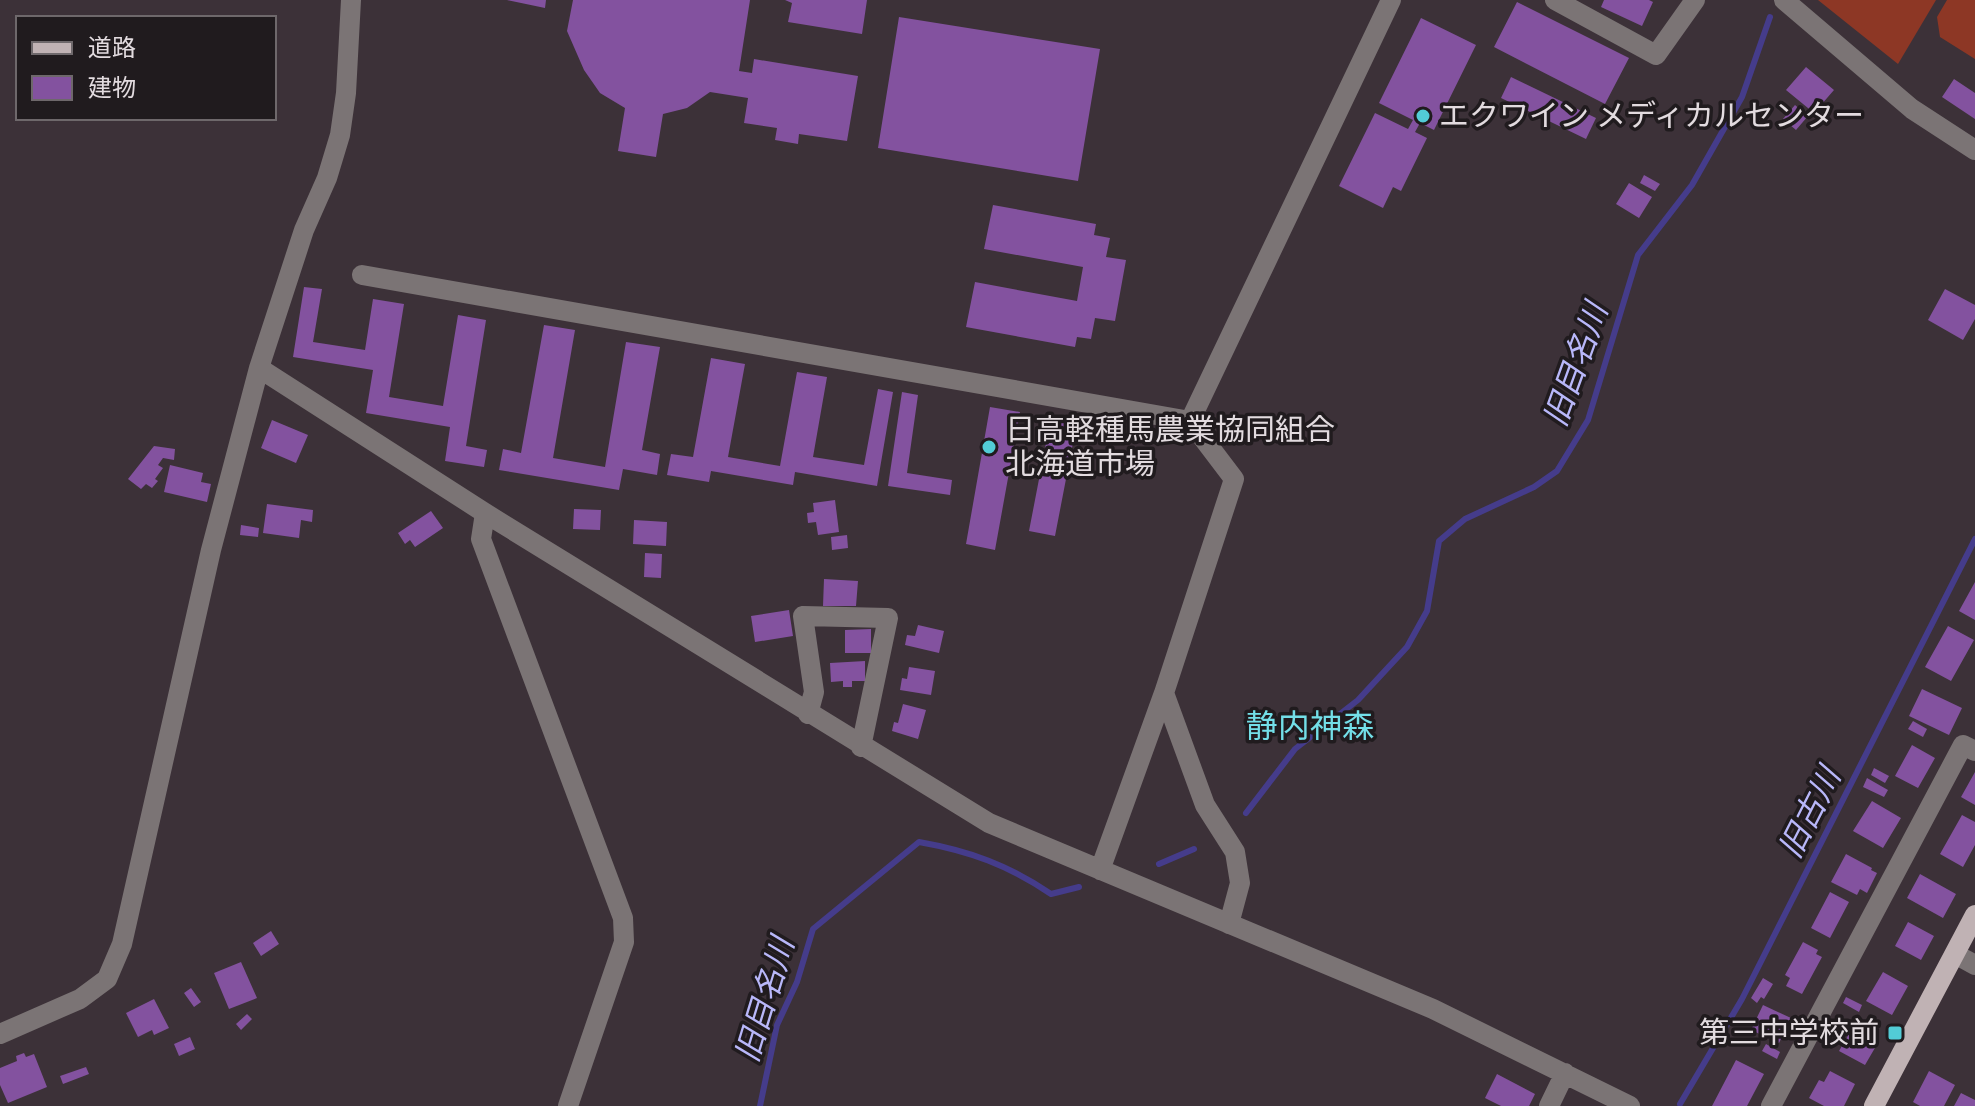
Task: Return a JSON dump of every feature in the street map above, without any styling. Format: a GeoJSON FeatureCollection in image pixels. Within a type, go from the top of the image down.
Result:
{"type":"FeatureCollection","features":[{"type":"Feature","properties":{"kind":"main road"},"geometry":{"type":"LineString","coordinates":[[1874,1106],[1975,915]]}},
{"type":"Feature","properties":{"kind":"street"},"geometry":{"type":"LineString","coordinates":[[0,1034],[80,999],[107,979],[122,944],[211,550],[259,368],[304,230],[327,178],[340,135],[346,93],[351,0]]}},
{"type":"Feature","properties":{"kind":"street"},"geometry":{"type":"LineString","coordinates":[[1190,421],[1391,0]]}},
{"type":"Feature","properties":{"kind":"street"},"geometry":{"type":"LineString","coordinates":[[1555,0],[1656,55],[1695,0]]}},
{"type":"Feature","properties":{"kind":"street"},"geometry":{"type":"LineString","coordinates":[[1784,0],[1912,109],[1975,150]]}},
{"type":"Feature","properties":{"kind":"street"},"geometry":{"type":"LineString","coordinates":[[362,275],[1190,421],[1234,479],[1164,693],[1100,870]]}},
{"type":"Feature","properties":{"kind":"street"},"geometry":{"type":"LineString","coordinates":[[259,368],[485,513],[989,823],[1433,1009],[1630,1106]]}},
{"type":"Feature","properties":{"kind":"street"},"geometry":{"type":"LineString","coordinates":[[485,513],[481,539],[623,918],[624,942],[568,1106]]}},
{"type":"Feature","properties":{"kind":"street"},"geometry":{"type":"LineString","coordinates":[[808,714],[814,692],[803,616],[888,618],[861,747]]}},
{"type":"Feature","properties":{"kind":"street"},"geometry":{"type":"LineString","coordinates":[[1164,693],[1205,805],[1235,852],[1240,883],[1229,924]]}},
{"type":"Feature","properties":{"kind":"street"},"geometry":{"type":"LineString","coordinates":[[1771,1106],[1963,745],[1975,751]]}},
{"type":"Feature","properties":{"kind":"street"},"geometry":{"type":"LineString","coordinates":[[1955,954],[1975,965]]}},
{"type":"Feature","properties":{"kind":"street"},"geometry":{"type":"LineString","coordinates":[[1549,1106],[1565,1073]]}},
{"type":"Feature","properties":{"kind":"shaded area"},"geometry":{"type":"Polygon","coordinates":[[[1818,0],[1936,0],[1898,64],[1818,0]]]}},
{"type":"Feature","properties":{"kind":"shaded area"},"geometry":{"type":"Polygon","coordinates":[[[1947,0],[1975,0],[1975,59],[1940,37],[1937,17],[1947,0]]]}},
{"type":"Feature","properties":{"kind":"building"},"geometry":{"type":"Polygon","coordinates":[[[507,0],[546,0],[545,8],[507,0]]]}},
{"type":"Feature","properties":{"kind":"building"},"geometry":{"type":"Polygon","coordinates":[[[573,0],[750,0],[739,71],[752,73],[754,59],[858,76],[847,141],[799,134],[798,144],[775,140],[777,128],[744,123],[748,98],[710,92],[687,108],[663,114],[656,157],[618,151],[625,108],[600,93],[584,70],[567,31],[573,0]]]}},
{"type":"Feature","properties":{"kind":"building"},"geometry":{"type":"Polygon","coordinates":[[[785,0],[867,0],[862,34],[788,22],[792,3],[785,0]]]}},
{"type":"Feature","properties":{"kind":"building"},"geometry":{"type":"Polygon","coordinates":[[[1604,0],[1653,2],[1642,26],[1601,7],[1604,0]]]}},
{"type":"Feature","properties":{"kind":"building"},"geometry":{"type":"Polygon","coordinates":[[[1517,2],[1629,58],[1605,104],[1494,47],[1517,2]]]}},
{"type":"Feature","properties":{"kind":"building"},"geometry":{"type":"Polygon","coordinates":[[[899,17],[1100,49],[1078,181],[878,148],[899,17]]]}},
{"type":"Feature","properties":{"kind":"building","name":"エクワイン メディカルセンター"},"geometry":{"type":"Polygon","coordinates":[[[1421,18],[1476,45],[1434,130],[1420,123],[1415,132],[1427,138],[1401,191],[1393,187],[1383,208],[1339,186],[1375,113],[1408,129],[1413,120],[1379,103],[1421,18]]]}},
{"type":"Feature","properties":{"kind":"building"},"geometry":{"type":"Polygon","coordinates":[[[1806,67],[1834,90],[1814,113],[1786,90],[1806,67]]]}},
{"type":"Feature","properties":{"kind":"building"},"geometry":{"type":"Polygon","coordinates":[[[1511,77],[1596,118],[1586,139],[1501,98],[1511,77]]]}},
{"type":"Feature","properties":{"kind":"building"},"geometry":{"type":"Polygon","coordinates":[[[1954,79],[1975,93],[1975,119],[1942,97],[1954,79]]]}},
{"type":"Feature","properties":{"kind":"building"},"geometry":{"type":"Polygon","coordinates":[[[1795,105],[1808,116],[1796,130],[1783,119],[1795,105]]]}},
{"type":"Feature","properties":{"kind":"building"},"geometry":{"type":"Polygon","coordinates":[[[1644,175],[1660,184],[1655,191],[1640,183],[1644,175]]]}},
{"type":"Feature","properties":{"kind":"building"},"geometry":{"type":"Polygon","coordinates":[[[1629,183],[1652,197],[1639,218],[1616,204],[1629,183]]]}},
{"type":"Feature","properties":{"kind":"building"},"geometry":{"type":"Polygon","coordinates":[[[993,205],[1096,224],[1094,235],[1110,238],[1106,257],[1126,260],[1115,321],[1095,318],[1091,339],[1077,337],[1075,347],[966,327],[975,282],[1077,301],[1083,267],[984,249],[993,205]]]}},
{"type":"Feature","properties":{"kind":"building"},"geometry":{"type":"Polygon","coordinates":[[[304,287],[322,289],[313,342],[365,350],[373,299],[404,304],[389,397],[443,406],[458,315],[486,320],[466,446],[487,450],[484,467],[445,461],[450,427],[366,413],[373,370],[293,357],[304,287]]]}},
{"type":"Feature","properties":{"kind":"building"},"geometry":{"type":"Polygon","coordinates":[[[1945,289],[1975,305],[1975,319],[1963,340],[1928,320],[1945,289]]]}},
{"type":"Feature","properties":{"kind":"building"},"geometry":{"type":"Polygon","coordinates":[[[544,325],[575,330],[553,458],[605,467],[626,342],[660,347],[642,450],[660,454],[657,475],[623,469],[619,490],[499,470],[503,449],[521,453],[544,325]]]}},
{"type":"Feature","properties":{"kind":"building"},"geometry":{"type":"Polygon","coordinates":[[[711,358],[745,364],[728,457],[780,466],[797,372],[827,377],[813,457],[864,465],[878,389],[893,392],[877,486],[795,472],[793,485],[711,471],[709,482],[667,475],[671,454],[693,457],[711,358]]]}},
{"type":"Feature","properties":{"kind":"building"},"geometry":{"type":"Polygon","coordinates":[[[902,392],[918,395],[907,473],[952,480],[950,495],[888,486],[902,392]]]}},
{"type":"Feature","properties":{"kind":"building"},"geometry":{"type":"Polygon","coordinates":[[[990,407],[1020,412],[995,550],[966,544],[990,407]]]}},
{"type":"Feature","properties":{"kind":"building"},"geometry":{"type":"Polygon","coordinates":[[[1051,417],[1077,422],[1055,536],[1029,531],[1051,417]]]}},
{"type":"Feature","properties":{"kind":"building"},"geometry":{"type":"Polygon","coordinates":[[[272,420],[308,435],[296,463],[261,448],[272,420]]]}},
{"type":"Feature","properties":{"kind":"building"},"geometry":{"type":"Polygon","coordinates":[[[154,446],[175,449],[174,460],[163,458],[158,465],[163,468],[155,479],[158,481],[152,488],[146,484],[141,489],[128,479],[154,446]]]}},
{"type":"Feature","properties":{"kind":"building"},"geometry":{"type":"Polygon","coordinates":[[[170,465],[203,473],[201,482],[211,484],[207,502],[164,492],[170,465]]]}},
{"type":"Feature","properties":{"kind":"building"},"geometry":{"type":"Polygon","coordinates":[[[835,500],[839,532],[818,535],[816,522],[808,523],[807,513],[814,512],[813,503],[835,500]]]}},
{"type":"Feature","properties":{"kind":"building"},"geometry":{"type":"Polygon","coordinates":[[[267,504],[313,510],[312,522],[301,520],[299,538],[263,533],[267,504]]]}},
{"type":"Feature","properties":{"kind":"building"},"geometry":{"type":"Polygon","coordinates":[[[574,509],[601,510],[600,530],[573,529],[574,509]]]}},
{"type":"Feature","properties":{"kind":"building"},"geometry":{"type":"Polygon","coordinates":[[[431,511],[443,528],[415,547],[410,540],[405,544],[398,533],[431,511]]]}},
{"type":"Feature","properties":{"kind":"building"},"geometry":{"type":"Polygon","coordinates":[[[634,520],[667,522],[666,546],[633,544],[634,520]]]}},
{"type":"Feature","properties":{"kind":"building"},"geometry":{"type":"Polygon","coordinates":[[[241,525],[259,528],[258,537],[240,535],[241,525]]]}},
{"type":"Feature","properties":{"kind":"building"},"geometry":{"type":"Polygon","coordinates":[[[847,535],[848,548],[832,550],[831,537],[847,535]]]}},
{"type":"Feature","properties":{"kind":"building"},"geometry":{"type":"Polygon","coordinates":[[[645,553],[662,554],[661,578],[644,577],[645,553]]]}},
{"type":"Feature","properties":{"kind":"building"},"geometry":{"type":"Polygon","coordinates":[[[824,579],[858,581],[856,606],[823,606],[824,579]]]}},
{"type":"Feature","properties":{"kind":"building"},"geometry":{"type":"Polygon","coordinates":[[[1975,582],[1975,620],[1959,611],[1975,582]]]}},
{"type":"Feature","properties":{"kind":"building"},"geometry":{"type":"Polygon","coordinates":[[[789,610],[793,636],[755,642],[751,616],[789,610]]]}},
{"type":"Feature","properties":{"kind":"building"},"geometry":{"type":"Polygon","coordinates":[[[918,625],[944,631],[939,653],[905,645],[907,635],[915,636],[918,625]]]}},
{"type":"Feature","properties":{"kind":"building"},"geometry":{"type":"Polygon","coordinates":[[[1948,626],[1974,640],[1951,681],[1925,667],[1948,626]]]}},
{"type":"Feature","properties":{"kind":"building"},"geometry":{"type":"Polygon","coordinates":[[[871,629],[871,653],[845,653],[845,630],[871,629]]]}},
{"type":"Feature","properties":{"kind":"building"},"geometry":{"type":"Polygon","coordinates":[[[865,661],[865,681],[852,681],[852,687],[843,687],[843,681],[831,682],[830,663],[865,661]]]}},
{"type":"Feature","properties":{"kind":"building"},"geometry":{"type":"Polygon","coordinates":[[[909,667],[935,671],[931,695],[900,690],[902,678],[907,679],[909,667]]]}},
{"type":"Feature","properties":{"kind":"building"},"geometry":{"type":"Polygon","coordinates":[[[1922,689],[1962,708],[1949,735],[1909,716],[1922,689]]]}},
{"type":"Feature","properties":{"kind":"building"},"geometry":{"type":"Polygon","coordinates":[[[903,704],[926,710],[918,739],[892,731],[894,722],[898,723],[903,704]]]}},
{"type":"Feature","properties":{"kind":"building"},"geometry":{"type":"Polygon","coordinates":[[[1913,721],[1927,729],[1923,737],[1908,729],[1913,721]]]}},
{"type":"Feature","properties":{"kind":"building"},"geometry":{"type":"Polygon","coordinates":[[[1912,745],[1935,758],[1918,788],[1895,776],[1912,745]]]}},
{"type":"Feature","properties":{"kind":"building"},"geometry":{"type":"Polygon","coordinates":[[[1874,768],[1889,776],[1885,783],[1871,775],[1874,768]]]}},
{"type":"Feature","properties":{"kind":"building"},"geometry":{"type":"Polygon","coordinates":[[[1975,772],[1975,805],[1961,797],[1975,772]]]}},
{"type":"Feature","properties":{"kind":"building"},"geometry":{"type":"Polygon","coordinates":[[[1867,778],[1888,790],[1884,797],[1863,787],[1867,778]]]}},
{"type":"Feature","properties":{"kind":"building"},"geometry":{"type":"Polygon","coordinates":[[[1872,801],[1901,818],[1883,848],[1853,831],[1872,801]]]}},
{"type":"Feature","properties":{"kind":"building"},"geometry":{"type":"Polygon","coordinates":[[[1962,815],[1975,822],[1975,845],[1963,867],[1940,854],[1962,815]]]}},
{"type":"Feature","properties":{"kind":"building"},"geometry":{"type":"Polygon","coordinates":[[[1846,854],[1877,873],[1867,893],[1860,889],[1857,895],[1831,882],[1846,854]]]}},
{"type":"Feature","properties":{"kind":"building"},"geometry":{"type":"Polygon","coordinates":[[[1920,874],[1956,894],[1943,918],[1907,898],[1920,874]]]}},
{"type":"Feature","properties":{"kind":"building"},"geometry":{"type":"Polygon","coordinates":[[[1830,892],[1849,902],[1830,938],[1811,928],[1830,892]]]}},
{"type":"Feature","properties":{"kind":"building"},"geometry":{"type":"Polygon","coordinates":[[[1908,922],[1934,936],[1921,960],[1895,946],[1908,922]]]}},
{"type":"Feature","properties":{"kind":"building"},"geometry":{"type":"Polygon","coordinates":[[[271,931],[279,944],[261,956],[253,943],[271,931]]]}},
{"type":"Feature","properties":{"kind":"building"},"geometry":{"type":"Polygon","coordinates":[[[1803,942],[1818,950],[1816,954],[1822,957],[1802,994],[1786,986],[1790,978],[1785,975],[1803,942]]]}},
{"type":"Feature","properties":{"kind":"building"},"geometry":{"type":"Polygon","coordinates":[[[241,962],[257,998],[229,1009],[214,973],[241,962]]]}},
{"type":"Feature","properties":{"kind":"building"},"geometry":{"type":"Polygon","coordinates":[[[1883,972],[1908,986],[1892,1015],[1866,1001],[1883,972]]]}},
{"type":"Feature","properties":{"kind":"building"},"geometry":{"type":"Polygon","coordinates":[[[1763,978],[1773,984],[1764,999],[1761,997],[1757,1003],[1751,998],[1763,978]]]}},
{"type":"Feature","properties":{"kind":"building"},"geometry":{"type":"Polygon","coordinates":[[[191,988],[201,1002],[194,1007],[184,993],[191,988]]]}},
{"type":"Feature","properties":{"kind":"building"},"geometry":{"type":"Polygon","coordinates":[[[1846,997],[1862,1005],[1859,1012],[1843,1003],[1846,997]]]}},
{"type":"Feature","properties":{"kind":"building"},"geometry":{"type":"Polygon","coordinates":[[[154,999],[169,1028],[154,1035],[152,1030],[138,1037],[126,1013],[154,999]]]}},
{"type":"Feature","properties":{"kind":"building"},"geometry":{"type":"Polygon","coordinates":[[[1763,1005],[1791,1018],[1779,1043],[1751,1030],[1763,1005]]]}},
{"type":"Feature","properties":{"kind":"building"},"geometry":{"type":"Polygon","coordinates":[[[247,1014],[252,1019],[241,1030],[236,1024],[247,1014]]]}},
{"type":"Feature","properties":{"kind":"building"},"geometry":{"type":"Polygon","coordinates":[[[1853,1027],[1879,1041],[1865,1065],[1839,1051],[1853,1027]]]}},
{"type":"Feature","properties":{"kind":"building"},"geometry":{"type":"Polygon","coordinates":[[[190,1037],[195,1049],[179,1056],[174,1044],[190,1037]]]}},
{"type":"Feature","properties":{"kind":"building"},"geometry":{"type":"Polygon","coordinates":[[[1766,1044],[1780,1052],[1777,1059],[1762,1051],[1766,1044]]]}},
{"type":"Feature","properties":{"kind":"building"},"geometry":{"type":"Polygon","coordinates":[[[24,1053],[26,1057],[34,1054],[47,1087],[8,1103],[0,1085],[0,1068],[17,1061],[16,1056],[24,1053]]]}},
{"type":"Feature","properties":{"kind":"building"},"geometry":{"type":"Polygon","coordinates":[[[1736,1060],[1764,1074],[1747,1106],[1712,1106],[1736,1060]]]}},
{"type":"Feature","properties":{"kind":"building"},"geometry":{"type":"Polygon","coordinates":[[[86,1067],[89,1074],[63,1084],[60,1076],[86,1067]]]}},
{"type":"Feature","properties":{"kind":"building"},"geometry":{"type":"Polygon","coordinates":[[[1830,1071],[1855,1084],[1844,1106],[1824,1106],[1809,1098],[1819,1080],[1824,1082],[1830,1071]]]}},
{"type":"Feature","properties":{"kind":"building"},"geometry":{"type":"Polygon","coordinates":[[[1929,1071],[1955,1085],[1944,1106],[1920,1106],[1913,1102],[1929,1071]]]}},
{"type":"Feature","properties":{"kind":"building"},"geometry":{"type":"Polygon","coordinates":[[[1497,1074],[1535,1094],[1529,1106],[1501,1106],[1485,1098],[1497,1074]]]}},
{"type":"Feature","properties":{"kind":"building"},"geometry":{"type":"Polygon","coordinates":[[[1961,1093],[1975,1100],[1975,1106],[1954,1106],[1961,1093]]]}},
{"type":"Feature","properties":{"kind":"waterway","name":"旧目名川"},"geometry":{"type":"LineString","coordinates":[[1246,813],[1295,749],[1358,700],[1407,647],[1427,611],[1439,541],[1465,519],[1534,487],[1557,471],[1588,420],[1638,255],[1692,185],[1742,97],[1770,17]]}},
{"type":"Feature","properties":{"kind":"waterway","name":"旧古川"},"geometry":{"type":"LineString","coordinates":[[1680,1104],[1742,999],[1975,539]]}},
{"type":"Feature","properties":{"kind":"waterway","name":"旧目名川"},"geometry":{"type":"LineString","coordinates":[[760,1106],[777,1025],[797,982],[813,929],[919,842],[988,860],[1051,894],[1079,887]]}},
{"type":"Feature","properties":{"kind":"waterway","name":"旧目名川"},"geometry":{"type":"LineString","coordinates":[[1159,864],[1194,849]]}},
{"type":"Feature","properties":{"kind":"place","name":"エクワイン メディカルセンター"},"geometry":{"type":"Point","coordinates":[1423,116]}},
{"type":"Feature","properties":{"kind":"place","name":"日高軽種馬農業協同組合 北海道市場"},"geometry":{"type":"Point","coordinates":[989,447]}},
{"type":"Feature","properties":{"kind":"place","name":"第三中学校前"},"geometry":{"type":"Point","coordinates":[1895,1033]}},
{"type":"Feature","properties":{"kind":"district","name":"静内神森"},"geometry":{"type":"Point","coordinates":[1310,726]}}]}
